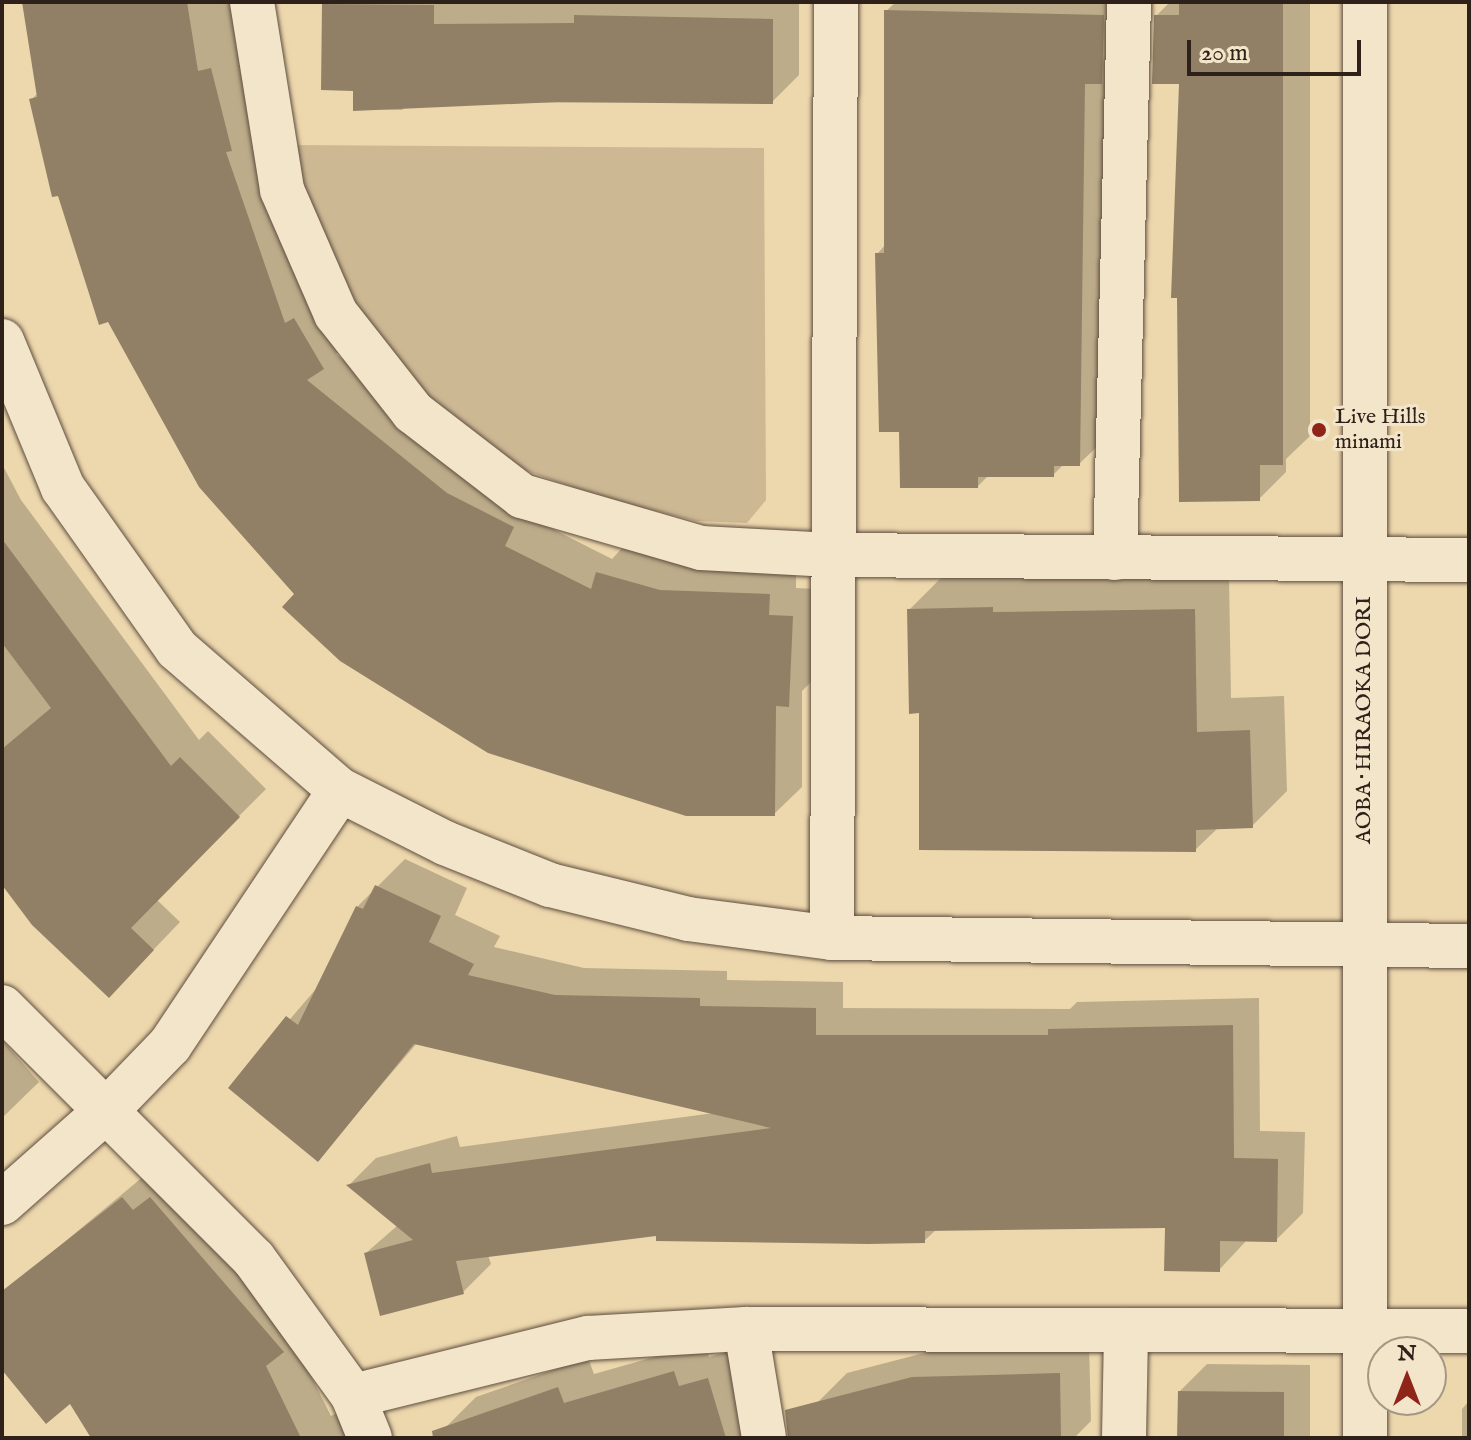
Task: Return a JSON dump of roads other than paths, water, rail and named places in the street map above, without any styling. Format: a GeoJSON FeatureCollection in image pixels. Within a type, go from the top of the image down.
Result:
{"type":"FeatureCollection","features":[{"type":"Feature","properties":{"kind":"street"},"geometry":{"type":"LineString","coordinates":[[252,2],[282,190],[336,314],[413,412],[522,496],[701,548],[831,555],[1469,560]]}},
{"type":"Feature","properties":{"kind":"street"},"geometry":{"type":"LineString","coordinates":[[832,938],[831,555],[836,2]]}},
{"type":"Feature","properties":{"kind":"street"},"geometry":{"type":"LineString","coordinates":[[1115,558],[1129,2]]}},
{"type":"Feature","properties":{"kind":"street","name":"AOBA･HIRAOKA DORI"},"geometry":{"type":"LineString","coordinates":[[1365,2],[1365,1438]]}},
{"type":"Feature","properties":{"kind":"street"},"geometry":{"type":"LineString","coordinates":[[2,341],[63,488],[177,649],[340,790],[445,843],[550,885],[688,919],[832,938],[1469,946]]}},
{"type":"Feature","properties":{"kind":"street"},"geometry":{"type":"LineString","coordinates":[[2,1203],[106,1111],[170,1045],[340,790]]}},
{"type":"Feature","properties":{"kind":"street"},"geometry":{"type":"LineString","coordinates":[[2,1007],[254,1259],[353,1396],[370,1438]]}},
{"type":"Feature","properties":{"kind":"street"},"geometry":{"type":"LineString","coordinates":[[353,1396],[588,1338],[746,1329],[1469,1331]]}},
{"type":"Feature","properties":{"kind":"street"},"geometry":{"type":"LineString","coordinates":[[746,1329],[764,1438]]}},
{"type":"Feature","properties":{"kind":"street"},"geometry":{"type":"LineString","coordinates":[[1124,1438],[1126,1330]]}},
{"type":"Feature","properties":{"kind":"place","name":"Live Hills minami"},"geometry":{"type":"Point","coordinates":[1319,430]}}]}
